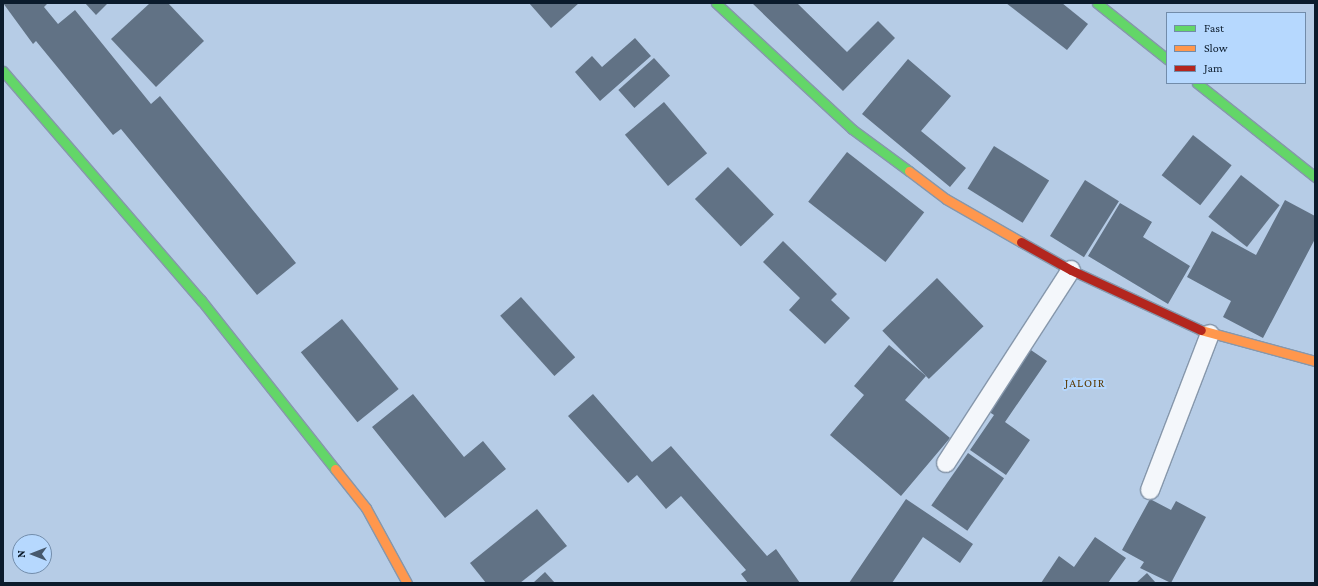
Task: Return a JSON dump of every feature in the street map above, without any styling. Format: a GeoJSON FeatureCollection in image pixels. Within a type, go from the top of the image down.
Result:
{"type":"FeatureCollection","features":[{"type":"Feature","properties":{"kind":"street"},"geometry":{"type":"LineString","coordinates":[[716,3],[852,129],[946,199],[1071,270],[1210,334],[1315,361]]}},
{"type":"Feature","properties":{"kind":"street"},"geometry":{"type":"LineString","coordinates":[[1097,3],[1166,58]]}},
{"type":"Feature","properties":{"kind":"street"},"geometry":{"type":"LineString","coordinates":[[3,71],[201,300],[366,508],[407,583]]}},
{"type":"Feature","properties":{"kind":"street"},"geometry":{"type":"LineString","coordinates":[[1198,84],[1315,177]]}},
{"type":"Feature","properties":{"kind":"lane"},"geometry":{"type":"LineString","coordinates":[[946,463],[1071,270]]}},
{"type":"Feature","properties":{"kind":"lane"},"geometry":{"type":"LineString","coordinates":[[1150,490],[1210,334]]}},
{"type":"Feature","properties":{"kind":"building"},"geometry":{"type":"Polygon","coordinates":[[[3,3],[48,3],[44,7],[58,24],[75,10],[151,104],[160,96],[296,263],[257,295],[121,129],[113,135],[36,41],[33,44],[3,3]]]}},
{"type":"Feature","properties":{"kind":"building"},"geometry":{"type":"Polygon","coordinates":[[[85,3],[108,3],[96,15],[85,3]]]}},
{"type":"Feature","properties":{"kind":"building"},"geometry":{"type":"Polygon","coordinates":[[[150,3],[168,3],[204,41],[156,87],[111,39],[150,3]]]}},
{"type":"Feature","properties":{"kind":"building"},"geometry":{"type":"Polygon","coordinates":[[[529,3],[579,3],[551,28],[529,3]]]}},
{"type":"Feature","properties":{"kind":"building"},"geometry":{"type":"Polygon","coordinates":[[[752,3],[797,3],[847,52],[878,21],[895,38],[843,91],[752,3]]]}},
{"type":"Feature","properties":{"kind":"building"},"geometry":{"type":"Polygon","coordinates":[[[1006,3],[1062,3],[1088,24],[1067,50],[1006,3]]]}},
{"type":"Feature","properties":{"kind":"building"},"geometry":{"type":"Polygon","coordinates":[[[635,38],[651,56],[600,101],[575,72],[592,56],[602,67],[635,38]]]}},
{"type":"Feature","properties":{"kind":"building"},"geometry":{"type":"Polygon","coordinates":[[[654,58],[670,76],[634,108],[618,90],[654,58]]]}},
{"type":"Feature","properties":{"kind":"building"},"geometry":{"type":"Polygon","coordinates":[[[908,59],[951,96],[921,131],[966,168],[950,187],[862,114],[908,59]]]}},
{"type":"Feature","properties":{"kind":"building"},"geometry":{"type":"Polygon","coordinates":[[[664,102],[707,153],[668,186],[625,135],[664,102]]]}},
{"type":"Feature","properties":{"kind":"building"},"geometry":{"type":"Polygon","coordinates":[[[1193,135],[1232,165],[1200,205],[1162,175],[1193,135]]]}},
{"type":"Feature","properties":{"kind":"building"},"geometry":{"type":"Polygon","coordinates":[[[994,146],[1049,180],[1023,223],[968,188],[994,146]]]}},
{"type":"Feature","properties":{"kind":"building"},"geometry":{"type":"Polygon","coordinates":[[[847,152],[924,212],[885,262],[808,202],[847,152]]]}},
{"type":"Feature","properties":{"kind":"building"},"geometry":{"type":"Polygon","coordinates":[[[728,167],[774,214],[741,246],[695,199],[728,167]]]}},
{"type":"Feature","properties":{"kind":"building"},"geometry":{"type":"Polygon","coordinates":[[[1241,175],[1280,205],[1247,247],[1208,217],[1241,175]]]}},
{"type":"Feature","properties":{"kind":"building"},"geometry":{"type":"Polygon","coordinates":[[[1085,180],[1119,201],[1084,257],[1050,236],[1085,180]]]}},
{"type":"Feature","properties":{"kind":"building"},"geometry":{"type":"Polygon","coordinates":[[[1285,200],[1315,216],[1315,239],[1263,338],[1223,317],[1231,301],[1187,277],[1212,231],[1256,255],[1285,200]]]}},
{"type":"Feature","properties":{"kind":"building"},"geometry":{"type":"Polygon","coordinates":[[[1120,203],[1152,222],[1143,237],[1190,266],[1168,304],[1088,256],[1120,203]]]}},
{"type":"Feature","properties":{"kind":"building"},"geometry":{"type":"Polygon","coordinates":[[[783,241],[837,294],[831,300],[850,318],[825,344],[789,310],[800,298],[763,262],[783,241]]]}},
{"type":"Feature","properties":{"kind":"building"},"geometry":{"type":"Polygon","coordinates":[[[937,278],[984,326],[929,379],[882,331],[937,278]]]}},
{"type":"Feature","properties":{"kind":"building"},"geometry":{"type":"Polygon","coordinates":[[[521,297],[575,357],[554,376],[500,316],[521,297]]]}},
{"type":"Feature","properties":{"kind":"building"},"geometry":{"type":"Polygon","coordinates":[[[342,319],[399,389],[357,422],[301,352],[342,319]]]}},
{"type":"Feature","properties":{"kind":"building"},"geometry":{"type":"Polygon","coordinates":[[[889,345],[926,376],[905,400],[950,438],[901,496],[830,435],[864,395],[854,386],[889,345]]]}},
{"type":"Feature","properties":{"kind":"building"},"geometry":{"type":"Polygon","coordinates":[[[1025,346],[1047,361],[1005,422],[1030,440],[1006,475],[970,450],[994,415],[983,408],[1025,346]]]}},
{"type":"Feature","properties":{"kind":"building"},"geometry":{"type":"Polygon","coordinates":[[[413,394],[464,457],[483,441],[506,469],[445,518],[372,427],[413,394]]]}},
{"type":"Feature","properties":{"kind":"building"},"geometry":{"type":"Polygon","coordinates":[[[593,394],[652,462],[671,446],[767,556],[776,549],[800,583],[748,583],[741,574],[746,570],[681,496],[666,509],[637,475],[628,483],[568,416],[593,394]]]}},
{"type":"Feature","properties":{"kind":"building"},"geometry":{"type":"Polygon","coordinates":[[[968,453],[1004,478],[967,531],[931,505],[968,453]]]}},
{"type":"Feature","properties":{"kind":"building"},"geometry":{"type":"Polygon","coordinates":[[[906,499],[973,544],[960,563],[923,537],[892,583],[849,583],[906,499]]]}},
{"type":"Feature","properties":{"kind":"building"},"geometry":{"type":"Polygon","coordinates":[[[1150,499],[1171,510],[1176,501],[1206,517],[1171,583],[1140,568],[1144,562],[1122,550],[1150,499]]]}},
{"type":"Feature","properties":{"kind":"building"},"geometry":{"type":"Polygon","coordinates":[[[537,509],[567,546],[520,583],[486,583],[470,563],[537,509]]]}},
{"type":"Feature","properties":{"kind":"building"},"geometry":{"type":"Polygon","coordinates":[[[1095,537],[1126,558],[1108,583],[1041,583],[1059,556],[1074,567],[1095,537]]]}},
{"type":"Feature","properties":{"kind":"building"},"geometry":{"type":"Polygon","coordinates":[[[545,572],[555,583],[533,583],[545,572]]]}},
{"type":"Feature","properties":{"kind":"building"},"geometry":{"type":"Polygon","coordinates":[[[1147,573],[1156,583],[1136,583],[1147,573]]]}},
{"type":"Feature","properties":{"kind":"traffic: fast"},"geometry":{"type":"LineString","coordinates":[[716,3],[852,129],[909,171]]}},
{"type":"Feature","properties":{"kind":"traffic: fast"},"geometry":{"type":"LineString","coordinates":[[1097,3],[1166,58]]}},
{"type":"Feature","properties":{"kind":"traffic: fast"},"geometry":{"type":"LineString","coordinates":[[3,71],[201,300],[335,469]]}},
{"type":"Feature","properties":{"kind":"traffic: fast"},"geometry":{"type":"LineString","coordinates":[[1198,84],[1315,177]]}},
{"type":"Feature","properties":{"kind":"traffic: slow"},"geometry":{"type":"LineString","coordinates":[[909,171],[946,199],[1021,242]]}},
{"type":"Feature","properties":{"kind":"traffic: slow"},"geometry":{"type":"LineString","coordinates":[[1201,330],[1315,361]]}},
{"type":"Feature","properties":{"kind":"traffic: slow"},"geometry":{"type":"LineString","coordinates":[[335,469],[366,508],[407,583]]}},
{"type":"Feature","properties":{"kind":"traffic: jam"},"geometry":{"type":"LineString","coordinates":[[1021,242],[1071,270],[1201,330]]}},
{"type":"Feature","properties":{"kind":"district","name":"JALOIR"},"geometry":{"type":"Point","coordinates":[1085,384]}}]}
